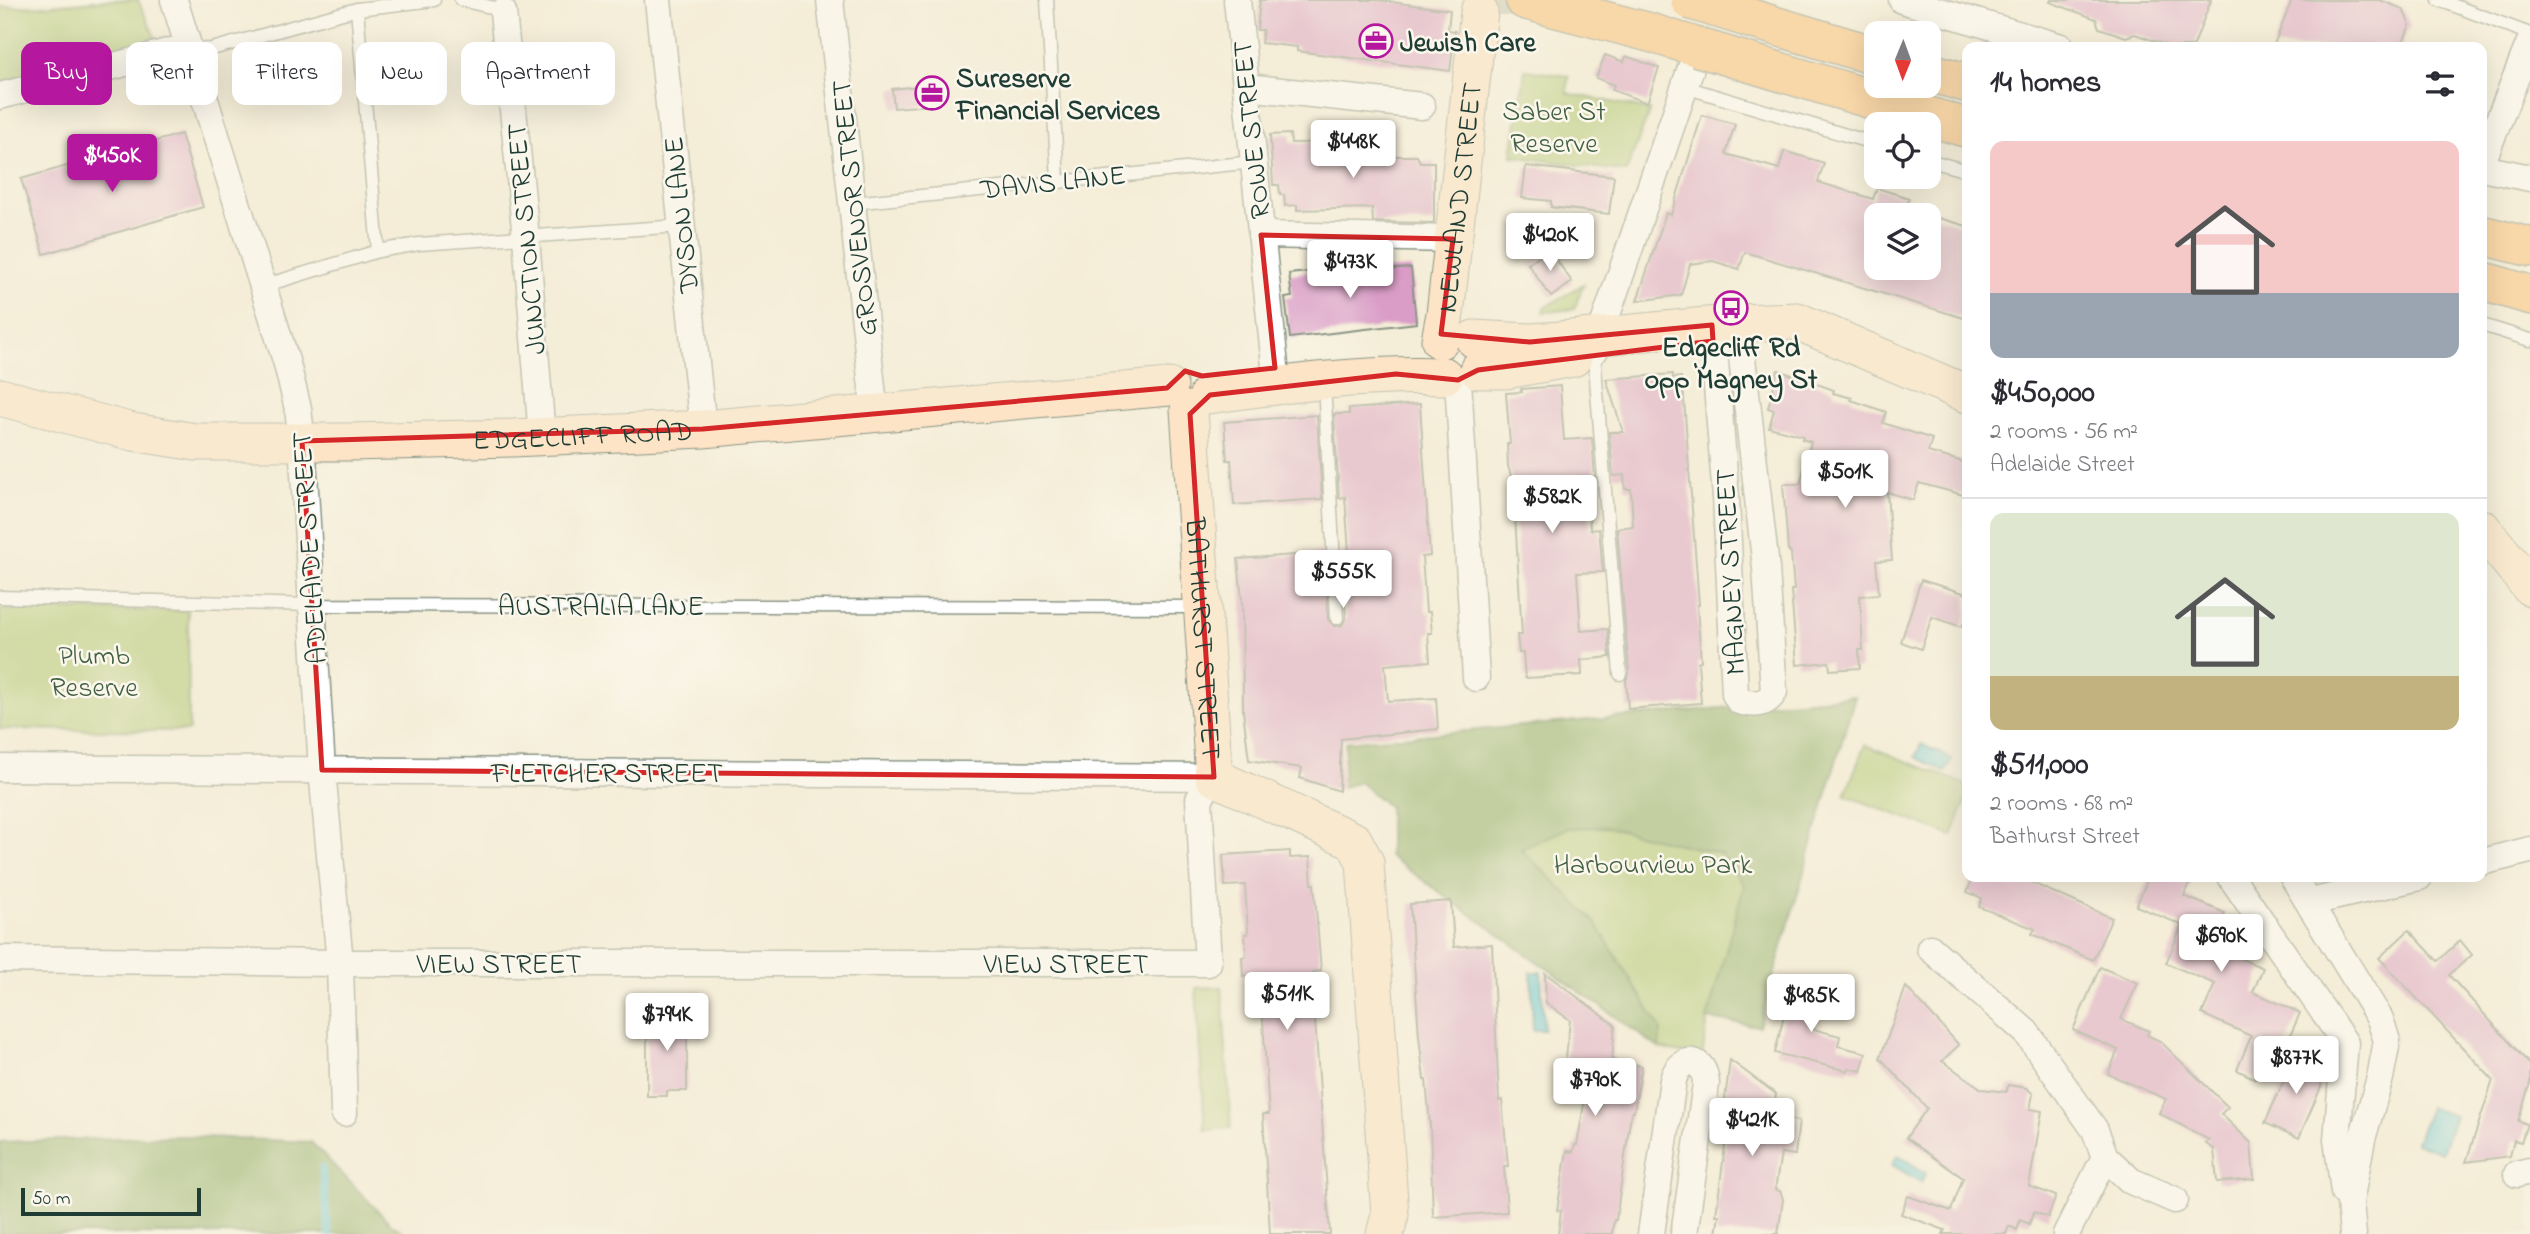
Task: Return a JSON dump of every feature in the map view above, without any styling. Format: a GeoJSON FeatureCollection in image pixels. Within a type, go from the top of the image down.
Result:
{"type":"FeatureCollection","features":[{"type":"Feature","properties":{"kind":"main road"},"geometry":{"type":"LineString","coordinates":[[1690,0],[1864,52]]}},
{"type":"Feature","properties":{"kind":"main road"},"geometry":{"type":"LineString","coordinates":[[1501,9],[1648,32],[1962,126]]}},
{"type":"Feature","properties":{"kind":"main road"},"geometry":{"type":"LineString","coordinates":[[1941,76],[1962,82]]}},
{"type":"Feature","properties":{"kind":"main road"},"geometry":{"type":"LineString","coordinates":[[2487,236],[2530,247]]}},
{"type":"Feature","properties":{"kind":"main road"},"geometry":{"type":"LineString","coordinates":[[2487,282],[2530,295]]}},
{"type":"Feature","properties":{"kind":"street","name":"ADELAIDE STREET"},"geometry":{"type":"LineString","coordinates":[[174,0],[187,42]]}},
{"type":"Feature","properties":{"kind":"street","name":"DYSON LANE"},"geometry":{"type":"LineString","coordinates":[[658,0],[703,429]]}},
{"type":"Feature","properties":{"kind":"street","name":"GROSVENOR STREET"},"geometry":{"type":"LineString","coordinates":[[830,0],[874,415]]}},
{"type":"Feature","properties":{"kind":"street","name":"ROWE STREET"},"geometry":{"type":"LineString","coordinates":[[1237,0],[1276,377]]}},
{"type":"Feature","properties":{"kind":"street"},"geometry":{"type":"LineString","coordinates":[[1902,0],[2043,42]]}},
{"type":"Feature","properties":{"kind":"street","name":"JUNCTION STREET"},"geometry":{"type":"LineString","coordinates":[[502,6],[526,238],[542,437]]}},
{"type":"Feature","properties":{"kind":"street","name":"NEWLAND STREET"},"geometry":{"type":"LineString","coordinates":[[1457,355],[1453,239],[1501,9]]}},
{"type":"Feature","properties":{"kind":"street","name":"NEWLAND STREET"},"geometry":{"type":"LineString","coordinates":[[1457,355],[1501,9]]}},
{"type":"Feature","properties":{"kind":"street"},"geometry":{"type":"LineString","coordinates":[[2487,150],[2530,42]]}},
{"type":"Feature","properties":{"kind":"street"},"geometry":{"type":"LineString","coordinates":[[0,96],[126,63]]}},
{"type":"Feature","properties":{"kind":"street"},"geometry":{"type":"LineString","coordinates":[[1597,346],[1688,77]]}},
{"type":"Feature","properties":{"kind":"street"},"geometry":{"type":"LineString","coordinates":[[1246,87],[1422,106]]}},
{"type":"Feature","properties":{"kind":"street","name":"ADELAIDE STREET"},"geometry":{"type":"LineString","coordinates":[[207,105],[287,364],[298,409],[322,770],[340,963],[344,1113]]}},
{"type":"Feature","properties":{"kind":"street"},"geometry":{"type":"LineString","coordinates":[[2487,169],[2530,178]]}},
{"type":"Feature","properties":{"kind":"street"},"geometry":{"type":"LineString","coordinates":[[1261,235],[1453,239]]}},
{"type":"Feature","properties":{"kind":"street","name":"EDGECLIFF ROAD"},"geometry":{"type":"LineString","coordinates":[[0,397],[133,432],[196,442],[542,437],[703,429],[1192,392],[1276,377],[1457,355],[1530,342],[1597,346],[1726,332],[1797,321],[1962,392]]}},
{"type":"Feature","properties":{"kind":"street","name":"MAGNEY STREET"},"geometry":{"type":"LineString","coordinates":[[1726,332],[1766,568],[1774,692],[1770,699],[1754,705],[1739,701],[1735,694],[1726,498],[1726,332]]}},
{"type":"Feature","properties":{"kind":"street"},"geometry":{"type":"LineString","coordinates":[[1457,355],[1476,678]]}},
{"type":"Feature","properties":{"kind":"street","name":"EDGECLIFF ROAD"},"geometry":{"type":"LineString","coordinates":[[1276,377],[1324,381],[1396,374],[1457,355]]}},
{"type":"Feature","properties":{"kind":"street","name":"BATHURST STREET"},"geometry":{"type":"LineString","coordinates":[[1192,392],[1214,777],[1354,841],[1365,862],[1390,1215],[1385,1234]]}},
{"type":"Feature","properties":{"kind":"street"},"geometry":{"type":"LineString","coordinates":[[2487,534],[2530,587]]}},
{"type":"Feature","properties":{"kind":"street","name":"FLETCHER STREET"},"geometry":{"type":"LineString","coordinates":[[0,768],[1214,777]]}},
{"type":"Feature","properties":{"kind":"street","name":"VIEW STREET"},"geometry":{"type":"LineString","coordinates":[[0,959],[340,963],[1208,963],[1199,799],[1214,777]]}},
{"type":"Feature","properties":{"kind":"street"},"geometry":{"type":"LineString","coordinates":[[2487,861],[2530,850]]}},
{"type":"Feature","properties":{"kind":"street"},"geometry":{"type":"LineString","coordinates":[[2234,882],[2345,1043],[2337,1139],[2343,1189],[2350,1202]]}},
{"type":"Feature","properties":{"kind":"street"},"geometry":{"type":"LineString","coordinates":[[2297,882],[2380,1019],[2387,1041],[2380,1078],[2362,1139],[2350,1202],[2353,1234]]}},
{"type":"Feature","properties":{"kind":"street"},"geometry":{"type":"LineString","coordinates":[[2311,902],[2397,882]]}},
{"type":"Feature","properties":{"kind":"street"},"geometry":{"type":"LineString","coordinates":[[1930,948],[2026,1032],[2095,1130],[2105,1157],[2131,1181],[2175,1200]]}},
{"type":"Feature","properties":{"kind":"street"},"geometry":{"type":"LineString","coordinates":[[1651,1234],[1673,1080],[1680,1065],[1695,1062],[1702,1065],[1706,1073],[1706,1084],[1684,1234]]}},
{"type":"Feature","properties":{"kind":"street"},"geometry":{"type":"LineString","coordinates":[[2066,1234],[2105,1157]]}},
{"type":"Feature","properties":{"kind":"lane"},"geometry":{"type":"LineString","coordinates":[[218,47],[358,9],[434,0]]}},
{"type":"Feature","properties":{"kind":"lane"},"geometry":{"type":"LineString","coordinates":[[461,0],[502,6]]}},
{"type":"Feature","properties":{"kind":"lane"},"geometry":{"type":"LineString","coordinates":[[1048,0],[1058,180]]}},
{"type":"Feature","properties":{"kind":"lane"},"geometry":{"type":"LineString","coordinates":[[2439,0],[2530,34]]}},
{"type":"Feature","properties":{"kind":"lane"},"geometry":{"type":"LineString","coordinates":[[358,9],[378,251]]}},
{"type":"Feature","properties":{"kind":"lane"},"geometry":{"type":"LineString","coordinates":[[1688,77],[1864,140]]}},
{"type":"Feature","properties":{"kind":"lane","name":"DAVIS LANE"},"geometry":{"type":"LineString","coordinates":[[853,203],[1254,162]]}},
{"type":"Feature","properties":{"kind":"lane"},"geometry":{"type":"LineString","coordinates":[[1941,164],[1962,170]]}},
{"type":"Feature","properties":{"kind":"lane"},"geometry":{"type":"LineString","coordinates":[[263,286],[378,251],[419,244],[681,226]]}},
{"type":"Feature","properties":{"kind":"lane"},"geometry":{"type":"LineString","coordinates":[[2487,327],[2530,340]]}},
{"type":"Feature","properties":{"kind":"lane"},"geometry":{"type":"LineString","coordinates":[[1597,346],[1620,674]]}},
{"type":"Feature","properties":{"kind":"lane"},"geometry":{"type":"LineString","coordinates":[[1324,381],[1337,618]]}},
{"type":"Feature","properties":{"kind":"lane","name":"AUSTRALIA LANE"},"geometry":{"type":"LineString","coordinates":[[0,597],[312,605],[1203,607]]}},
{"type":"Feature","properties":{"kind":"highlighted area"},"geometry":{"type":"Polygon","coordinates":[[[1261,235],[1453,239],[1441,334],[1530,342],[1712,325],[1713,341],[1478,370],[1458,380],[1396,374],[1210,395],[1190,414],[1214,777],[322,770],[302,441],[703,429],[1167,388],[1185,371],[1202,376],[1275,368],[1261,235]]]}},
{"type":"Feature","properties":{"kind":"green space"},"geometry":{"type":"Polygon","coordinates":[[[138,0],[156,39],[126,42],[126,47],[112,51],[112,42],[21,42],[21,77],[0,83],[0,7],[138,0]]]}},
{"type":"Feature","properties":{"kind":"green space","name":"Saber St Reserve"},"geometry":{"type":"Polygon","coordinates":[[[1525,70],[1569,76],[1567,93],[1650,110],[1626,172],[1512,156],[1525,70]]]}},
{"type":"Feature","properties":{"kind":"green space"},"geometry":{"type":"Polygon","coordinates":[[[1584,284],[1574,309],[1543,312],[1544,308],[1584,284]]]}},
{"type":"Feature","properties":{"kind":"green space","name":"Plumb Reserve"},"geometry":{"type":"Polygon","coordinates":[[[0,609],[188,611],[189,731],[0,729],[0,609]]]}},
{"type":"Feature","properties":{"kind":"green space","name":"Harbourview Park"},"geometry":{"type":"Polygon","coordinates":[[[1855,696],[1759,1026],[1708,1019],[1702,1058],[1659,1048],[1389,856],[1389,807],[1360,782],[1342,787],[1346,742],[1855,696]]]}},
{"type":"Feature","properties":{"kind":"green space","name":"Harbourview Park"},"geometry":{"type":"Polygon","coordinates":[[[1855,696],[1759,1026],[1707,1019],[1744,885],[1721,854],[1608,827],[1568,828],[1521,849],[1595,922],[1661,1029],[1659,1048],[1389,856],[1389,807],[1360,782],[1342,787],[1346,742],[1855,696]]]}},
{"type":"Feature","properties":{"kind":"green space"},"geometry":{"type":"Polygon","coordinates":[[[1865,745],[1962,783],[1962,810],[1952,836],[1845,795],[1865,745]]]}},
{"type":"Feature","properties":{"kind":"green space"},"geometry":{"type":"Polygon","coordinates":[[[1222,987],[1231,1128],[1205,1130],[1196,988],[1222,987]]]}},
{"type":"Feature","properties":{"kind":"green space"},"geometry":{"type":"Polygon","coordinates":[[[180,1136],[311,1142],[391,1224],[407,1234],[0,1234],[0,1142],[180,1136]]]}},
{"type":"Feature","properties":{"kind":"water"},"geometry":{"type":"Polygon","coordinates":[[[1921,744],[1952,759],[1945,772],[1915,757],[1921,744]]]}},
{"type":"Feature","properties":{"kind":"water"},"geometry":{"type":"Polygon","coordinates":[[[1531,972],[1541,972],[1544,1030],[1533,1030],[1531,972]]]}},
{"type":"Feature","properties":{"kind":"water"},"geometry":{"type":"Polygon","coordinates":[[[2429,1107],[2455,1116],[2442,1152],[2416,1143],[2429,1107]]]}},
{"type":"Feature","properties":{"kind":"water"},"geometry":{"type":"Polygon","coordinates":[[[1898,1155],[1926,1173],[1921,1182],[1892,1165],[1898,1155]]]}},
{"type":"Feature","properties":{"kind":"building","name":"Jewish Care"},"geometry":{"type":"Polygon","coordinates":[[[1260,0],[1377,0],[1450,10],[1448,30],[1455,31],[1450,71],[1297,51],[1297,47],[1261,43],[1263,30],[1257,30],[1260,0]]]}},
{"type":"Feature","properties":{"kind":"building"},"geometry":{"type":"Polygon","coordinates":[[[2211,0],[2195,42],[2158,42],[2135,34],[2126,37],[2099,28],[2096,19],[2050,2],[2211,0]]]}},
{"type":"Feature","properties":{"kind":"building"},"geometry":{"type":"Polygon","coordinates":[[[2292,0],[2380,0],[2403,9],[2410,25],[2403,42],[2275,42],[2292,0]]]}},
{"type":"Feature","properties":{"kind":"building"},"geometry":{"type":"Polygon","coordinates":[[[1605,55],[1624,62],[1626,56],[1659,68],[1647,103],[1612,90],[1614,85],[1596,78],[1605,55]]]}},
{"type":"Feature","properties":{"kind":"building"},"geometry":{"type":"Polygon","coordinates":[[[928,85],[930,105],[894,108],[892,89],[928,85]]]}},
{"type":"Feature","properties":{"kind":"building"},"geometry":{"type":"Polygon","coordinates":[[[1702,115],[1735,124],[1726,154],[1779,169],[1784,151],[1824,163],[1818,182],[1873,199],[1877,189],[1909,198],[1908,203],[1864,203],[1864,280],[1941,280],[1941,219],[1962,225],[1962,317],[1745,252],[1739,269],[1713,261],[1690,264],[1681,295],[1637,301],[1666,213],[1671,215],[1702,115]]]}},
{"type":"Feature","properties":{"kind":"building"},"geometry":{"type":"Polygon","coordinates":[[[181,134],[203,207],[44,254],[21,179],[181,134]]]}},
{"type":"Feature","properties":{"kind":"building"},"geometry":{"type":"Polygon","coordinates":[[[1290,134],[1291,143],[1355,142],[1357,149],[1378,149],[1378,156],[1417,156],[1420,162],[1434,162],[1434,223],[1373,222],[1372,208],[1297,210],[1297,205],[1285,206],[1279,185],[1273,185],[1270,135],[1290,134]]]}},
{"type":"Feature","properties":{"kind":"building"},"geometry":{"type":"Polygon","coordinates":[[[1526,166],[1614,176],[1609,214],[1551,207],[1551,201],[1522,198],[1526,166]]]}},
{"type":"Feature","properties":{"kind":"building"},"geometry":{"type":"Polygon","coordinates":[[[1549,249],[1572,282],[1551,297],[1528,264],[1549,249]]]}},
{"type":"Feature","properties":{"kind":"building"},"geometry":{"type":"Polygon","coordinates":[[[1383,264],[1383,270],[1411,268],[1416,323],[1290,338],[1285,298],[1292,297],[1289,274],[1383,264]]]}},
{"type":"Feature","properties":{"kind":"building"},"geometry":{"type":"Polygon","coordinates":[[[1778,370],[1886,412],[1883,423],[1932,439],[1928,452],[1962,462],[1962,495],[1919,483],[1913,500],[1887,492],[1892,560],[1876,561],[1879,594],[1860,596],[1863,650],[1859,650],[1860,668],[1830,670],[1829,662],[1797,665],[1791,590],[1794,590],[1783,484],[1800,484],[1811,442],[1802,439],[1803,436],[1769,427],[1774,410],[1768,408],[1778,370]]]}},
{"type":"Feature","properties":{"kind":"building"},"geometry":{"type":"Polygon","coordinates":[[[1673,374],[1673,378],[1681,377],[1683,386],[1699,605],[1701,661],[1698,662],[1701,703],[1628,709],[1626,680],[1629,673],[1617,528],[1633,526],[1631,489],[1625,489],[1624,475],[1613,476],[1609,432],[1623,432],[1606,379],[1673,374]]]}},
{"type":"Feature","properties":{"kind":"building"},"geometry":{"type":"Polygon","coordinates":[[[1560,386],[1564,440],[1592,438],[1595,477],[1587,477],[1590,530],[1599,529],[1603,572],[1577,573],[1581,631],[1608,629],[1610,657],[1581,660],[1582,675],[1525,678],[1523,653],[1519,653],[1517,635],[1522,635],[1513,482],[1508,466],[1507,444],[1510,444],[1506,393],[1560,386]]]}},
{"type":"Feature","properties":{"kind":"building"},"geometry":{"type":"Polygon","coordinates":[[[1420,404],[1430,556],[1422,557],[1426,612],[1430,612],[1432,633],[1428,633],[1430,661],[1385,665],[1388,701],[1436,698],[1438,729],[1341,739],[1339,791],[1300,778],[1302,768],[1249,760],[1243,711],[1242,601],[1238,559],[1325,553],[1328,619],[1334,626],[1342,625],[1346,618],[1342,552],[1349,552],[1345,497],[1339,498],[1334,414],[1349,414],[1349,409],[1420,404]]]}},
{"type":"Feature","properties":{"kind":"building"},"geometry":{"type":"Polygon","coordinates":[[[1317,415],[1322,499],[1234,505],[1231,460],[1227,460],[1224,422],[1317,415]]]}},
{"type":"Feature","properties":{"kind":"building"},"geometry":{"type":"Polygon","coordinates":[[[1921,580],[1962,592],[1962,627],[1932,617],[1921,649],[1901,642],[1921,580]]]}},
{"type":"Feature","properties":{"kind":"building"},"geometry":{"type":"Polygon","coordinates":[[[1290,851],[1290,858],[1310,857],[1314,884],[1321,971],[1313,972],[1314,1006],[1330,1234],[1270,1234],[1263,1114],[1269,1114],[1260,975],[1243,976],[1242,957],[1246,956],[1245,934],[1248,934],[1245,885],[1225,886],[1223,855],[1290,851]]]}},
{"type":"Feature","properties":{"kind":"building"},"geometry":{"type":"Polygon","coordinates":[[[1971,882],[2030,882],[2112,918],[2093,960],[2032,934],[2035,929],[1979,907],[1982,898],[1967,892],[1971,882]]]}},
{"type":"Feature","properties":{"kind":"building"},"geometry":{"type":"Polygon","coordinates":[[[2147,882],[2191,882],[2184,896],[2225,913],[2211,946],[2263,968],[2253,992],[2300,1013],[2284,1050],[2256,1079],[2237,1070],[2251,1036],[2202,1014],[2215,984],[2166,963],[2182,925],[2136,906],[2147,882]]]}},
{"type":"Feature","properties":{"kind":"building"},"geometry":{"type":"Polygon","coordinates":[[[1451,901],[1454,947],[1492,944],[1499,1101],[1502,1100],[1508,1166],[1504,1166],[1507,1212],[1433,1217],[1430,1126],[1419,1036],[1410,904],[1451,901]]]}},
{"type":"Feature","properties":{"kind":"building"},"geometry":{"type":"Polygon","coordinates":[[[2409,930],[2438,961],[2460,940],[2472,955],[2449,975],[2530,1065],[2530,1083],[2518,1121],[2527,1124],[2521,1142],[2514,1140],[2510,1156],[2466,1162],[2493,1080],[2379,958],[2409,930]]]}},
{"type":"Feature","properties":{"kind":"building"},"geometry":{"type":"Polygon","coordinates":[[[2100,967],[2138,983],[2121,1019],[2149,1031],[2147,1035],[2160,1041],[2228,1107],[2221,1114],[2251,1143],[2254,1179],[2217,1182],[2214,1149],[2206,1144],[2209,1140],[2159,1113],[2166,1099],[2108,1074],[2118,1050],[2073,1030],[2100,967]]]}},
{"type":"Feature","properties":{"kind":"building"},"geometry":{"type":"Polygon","coordinates":[[[1545,973],[1615,1025],[1612,1060],[1642,1066],[1630,1121],[1612,1234],[1558,1234],[1561,1211],[1557,1210],[1567,1151],[1573,1152],[1577,1145],[1588,1081],[1584,1080],[1586,1071],[1565,1067],[1570,1020],[1546,1003],[1545,973]]]}},
{"type":"Feature","properties":{"kind":"building"},"geometry":{"type":"Polygon","coordinates":[[[1788,983],[1820,992],[1809,1028],[1840,1036],[1838,1046],[1866,1053],[1861,1071],[1848,1068],[1848,1071],[1775,1053],[1785,1011],[1780,1009],[1788,983]]]}},
{"type":"Feature","properties":{"kind":"building"},"geometry":{"type":"Polygon","coordinates":[[[1906,987],[1959,1045],[1942,1061],[1982,1089],[2006,1092],[2008,1085],[2027,1088],[2033,1094],[2030,1109],[2042,1111],[2029,1186],[2056,1196],[2048,1217],[2034,1212],[2029,1224],[2020,1220],[2017,1230],[2009,1226],[2006,1234],[1943,1234],[1945,1230],[1901,1214],[1908,1196],[1951,1211],[1963,1178],[1906,1138],[1927,1108],[1880,1058],[1906,987]]]}},
{"type":"Feature","properties":{"kind":"building"},"geometry":{"type":"Polygon","coordinates":[[[647,1011],[687,1012],[687,1091],[667,1091],[667,1096],[647,1096],[647,1011]]]}},
{"type":"Feature","properties":{"kind":"building"},"geometry":{"type":"Polygon","coordinates":[[[2296,1053],[2322,1064],[2321,1087],[2299,1138],[2265,1123],[2296,1053]]]}},
{"type":"Feature","properties":{"kind":"building"},"geometry":{"type":"Polygon","coordinates":[[[1730,1060],[1776,1094],[1773,1117],[1799,1121],[1795,1155],[1781,1153],[1775,1190],[1780,1191],[1783,1199],[1778,1234],[1716,1234],[1730,1108],[1724,1107],[1730,1060]]]}},
{"type":"Feature","properties":{"kind":"waterway"},"geometry":{"type":"LineString","coordinates":[[322,1168],[329,1234]]}},
{"type":"Feature","properties":{"kind":"tunnel"},"geometry":{"type":"LineString","coordinates":[[1501,15],[1502,0]]}},
{"type":"Feature","properties":{"kind":"place","name":"Jewish Care"},"geometry":{"type":"Point","coordinates":[1376,41]}},
{"type":"Feature","properties":{"kind":"place","name":"Sureserve Financial Services"},"geometry":{"type":"Point","coordinates":[932,93]}},
{"type":"Feature","properties":{"kind":"place","name":"Edgecliff Rd opp Magney St"},"geometry":{"type":"Point","coordinates":[1731,308]}}]}
